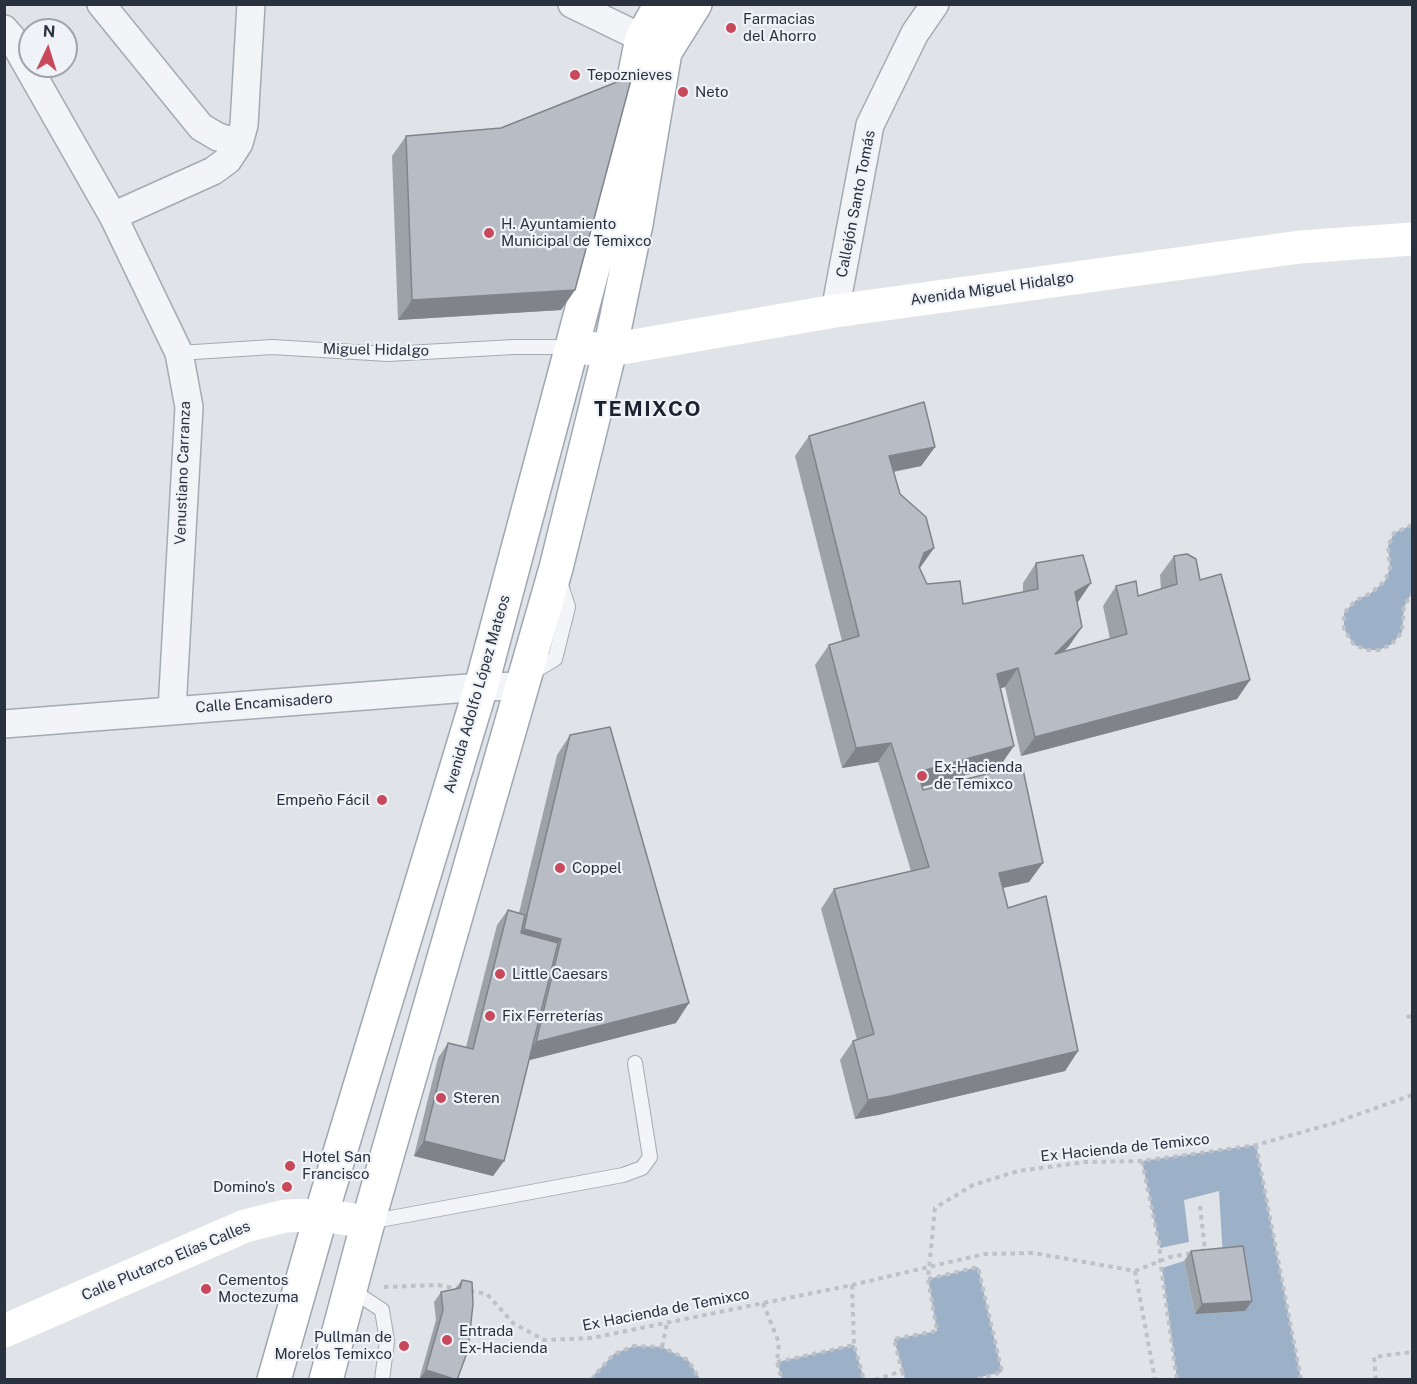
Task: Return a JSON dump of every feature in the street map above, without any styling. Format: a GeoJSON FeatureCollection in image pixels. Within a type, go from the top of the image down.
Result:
{"type":"FeatureCollection","features":[{"type":"Feature","properties":{"kind":"main road","name":"Avenida Adolfo López Mateos"},"geometry":{"type":"LineString","coordinates":[[326,1380],[368,1222],[556,568],[610,350],[636,224],[654,45],[661,4]]}},
{"type":"Feature","properties":{"kind":"main road","name":"Avenida Adolfo López Mateos"},"geometry":{"type":"LineString","coordinates":[[274,1380],[321,1215],[481,687],[654,45],[695,4]]}},
{"type":"Feature","properties":{"kind":"main road","name":"Avenida Miguel Hidalgo"},"geometry":{"type":"LineString","coordinates":[[573,347],[610,350],[835,311],[1300,247],[1413,239]]}},
{"type":"Feature","properties":{"kind":"main road","name":"Calle Plutarco Elías Calles"},"geometry":{"type":"LineString","coordinates":[[4,1330],[245,1226],[285,1216],[321,1215],[368,1222]]}},
{"type":"Feature","properties":{"kind":"street"},"geometry":{"type":"LineString","coordinates":[[101,4],[201,127],[218,137],[239,143]]}},
{"type":"Feature","properties":{"kind":"street"},"geometry":{"type":"LineString","coordinates":[[113,216],[213,171],[228,160],[239,143],[244,125],[251,4]]}},
{"type":"Feature","properties":{"kind":"street"},"geometry":{"type":"LineString","coordinates":[[572,4],[612,14],[654,45]]}},
{"type":"Feature","properties":{"kind":"street","name":"Callejón Santo Tomás"},"geometry":{"type":"LineString","coordinates":[[835,311],[870,124],[915,33],[935,4]]}},
{"type":"Feature","properties":{"kind":"street","name":"Venustiano Carranza"},"geometry":{"type":"LineString","coordinates":[[4,29],[11,37],[113,216],[179,353],[189,407],[172,710]]}},
{"type":"Feature","properties":{"kind":"street","name":"Calle Encamisadero"},"geometry":{"type":"LineString","coordinates":[[4,724],[481,687],[524,681]]}},
{"type":"Feature","properties":{"kind":"lane","name":"Miguel Hidalgo"},"geometry":{"type":"LineString","coordinates":[[179,353],[272,347],[388,354],[514,347],[573,347]]}},
{"type":"Feature","properties":{"kind":"lane"},"geometry":{"type":"LineString","coordinates":[[368,1222],[623,1175],[642,1168],[650,1157],[635,1063]]}},
{"type":"Feature","properties":{"kind":"lane"},"geometry":{"type":"LineString","coordinates":[[350,1289],[382,1310],[387,1341],[382,1380]]}},
{"type":"Feature","properties":{"kind":"path"},"geometry":{"type":"LineString","coordinates":[[1413,525],[1394,534],[1388,546],[1390,568],[1386,581],[1371,593],[1355,601],[1344,613],[1344,629],[1354,645],[1368,650],[1378,650],[1392,644],[1402,632],[1404,607],[1413,594]]}},
{"type":"Feature","properties":{"kind":"path"},"geometry":{"type":"LineString","coordinates":[[1413,1016],[1408,1017],[1413,1021]]}},
{"type":"Feature","properties":{"kind":"path","name":"Ex Hacienda de Temixco"},"geometry":{"type":"LineString","coordinates":[[928,1267],[935,1208],[973,1185],[1018,1171],[1086,1162],[1142,1161],[1256,1145],[1331,1124],[1413,1095]]}},
{"type":"Feature","properties":{"kind":"path"},"geometry":{"type":"LineString","coordinates":[[1256,1145],[1301,1379],[1296,1380]]}},
{"type":"Feature","properties":{"kind":"path"},"geometry":{"type":"LineString","coordinates":[[1142,1161],[1160,1248],[1177,1380]]}},
{"type":"Feature","properties":{"kind":"path"},"geometry":{"type":"LineString","coordinates":[[1155,1380],[1135,1271],[1170,1257],[1205,1251],[1200,1206]]}},
{"type":"Feature","properties":{"kind":"path","name":"Ex Hacienda de Temixco"},"geometry":{"type":"LineString","coordinates":[[350,1289],[438,1285],[487,1294],[513,1323],[544,1340],[592,1338],[852,1285],[984,1254],[1034,1253],[1135,1271]]}},
{"type":"Feature","properties":{"kind":"path"},"geometry":{"type":"LineString","coordinates":[[905,1380],[894,1339],[937,1331],[928,1267]]}},
{"type":"Feature","properties":{"kind":"path"},"geometry":{"type":"LineString","coordinates":[[928,1279],[978,1267],[1002,1372],[973,1380]]}},
{"type":"Feature","properties":{"kind":"path"},"geometry":{"type":"LineString","coordinates":[[852,1285],[854,1345],[864,1380]]}},
{"type":"Feature","properties":{"kind":"path"},"geometry":{"type":"LineString","coordinates":[[763,1304],[779,1343],[777,1362],[782,1380]]}},
{"type":"Feature","properties":{"kind":"path"},"geometry":{"type":"LineString","coordinates":[[662,1347],[667,1323]]}},
{"type":"Feature","properties":{"kind":"path"},"geometry":{"type":"LineString","coordinates":[[777,1362],[854,1345]]}},
{"type":"Feature","properties":{"kind":"path"},"geometry":{"type":"LineString","coordinates":[[592,1380],[614,1354],[634,1346],[662,1347],[688,1360],[700,1380]]}},
{"type":"Feature","properties":{"kind":"path"},"geometry":{"type":"LineString","coordinates":[[1376,1380],[1374,1356],[1413,1352]]}},
{"type":"Feature","properties":{"kind":"path"},"geometry":{"type":"LineString","coordinates":[[875,1380],[902,1371]]}},
{"type":"Feature","properties":{"kind":"water"},"geometry":{"type":"Polygon","coordinates":[[[1412,525],[1412,594],[1404,607],[1402,632],[1392,644],[1379,650],[1368,650],[1354,645],[1344,629],[1344,613],[1355,601],[1371,593],[1385,581],[1390,568],[1388,546],[1394,533],[1412,525]]]}},
{"type":"Feature","properties":{"kind":"water"},"geometry":{"type":"Polygon","coordinates":[[[1256,1145],[1301,1379],[1177,1379],[1162,1268],[1184,1261],[1195,1314],[1245,1311],[1223,1257],[1219,1191],[1184,1200],[1189,1242],[1160,1248],[1142,1161],[1256,1145]]]}},
{"type":"Feature","properties":{"kind":"water"},"geometry":{"type":"Polygon","coordinates":[[[978,1267],[1002,1372],[973,1379],[905,1379],[894,1339],[937,1331],[928,1279],[978,1267]]]}},
{"type":"Feature","properties":{"kind":"water"},"geometry":{"type":"Polygon","coordinates":[[[854,1345],[864,1379],[782,1379],[777,1362],[854,1345]]]}},
{"type":"Feature","properties":{"kind":"water"},"geometry":{"type":"Polygon","coordinates":[[[634,1346],[662,1347],[688,1360],[700,1379],[592,1379],[614,1354],[634,1346]]]}},
{"type":"Feature","properties":{"kind":"building","name":"H. Ayuntamiento Municipal de Temixco"},"geometry":{"type":"Polygon","coordinates":[[[632,76],[575,290],[412,300],[406,136],[501,128],[632,76]]]}},
{"type":"Feature","properties":{"kind":"building","name":"Ex-Hacienda de Temixco"},"geometry":{"type":"Polygon","coordinates":[[[924,402],[935,447],[889,456],[900,494],[926,517],[934,548],[924,553],[919,567],[927,584],[960,581],[963,604],[1038,589],[1036,563],[1083,555],[1091,583],[1075,592],[1082,627],[1055,654],[1127,634],[1116,586],[1136,581],[1138,596],[1177,584],[1174,556],[1187,554],[1196,559],[1200,580],[1221,574],[1250,680],[1035,737],[1018,668],[997,674],[1014,746],[918,772],[923,790],[1022,765],[1043,863],[999,873],[1008,908],[1046,896],[1078,1051],[868,1100],[853,1041],[874,1034],[834,889],[929,867],[891,743],[856,748],[829,645],[859,636],[809,436],[924,402]]]}},
{"type":"Feature","properties":{"kind":"building"},"geometry":{"type":"Polygon","coordinates":[[[610,727],[689,1003],[536,1042],[561,939],[524,929],[528,910],[570,735],[610,727]]]}},
{"type":"Feature","properties":{"kind":"building"},"geometry":{"type":"Polygon","coordinates":[[[508,910],[525,915],[521,933],[558,943],[504,1161],[424,1141],[448,1043],[473,1049],[508,910]]]}},
{"type":"Feature","properties":{"kind":"building"},"geometry":{"type":"Polygon","coordinates":[[[1243,1246],[1252,1301],[1202,1304],[1191,1251],[1243,1246]]]}},
{"type":"Feature","properties":{"kind":"building","name":"Entrada Ex-Hacienda"},"geometry":{"type":"Polygon","coordinates":[[[462,1280],[472,1282],[473,1304],[468,1350],[457,1380],[426,1370],[443,1310],[441,1292],[460,1288],[462,1280]]]}},
{"type":"Feature","properties":{"kind":"place","name":"Farmacias del Ahorro"},"geometry":{"type":"Point","coordinates":[731,28]}},
{"type":"Feature","properties":{"kind":"place","name":"Tepoznieves"},"geometry":{"type":"Point","coordinates":[575,75]}},
{"type":"Feature","properties":{"kind":"place","name":"Neto"},"geometry":{"type":"Point","coordinates":[683,92]}},
{"type":"Feature","properties":{"kind":"place","name":"H. Ayuntamiento Municipal de Temixco"},"geometry":{"type":"Point","coordinates":[489,233]}},
{"type":"Feature","properties":{"kind":"place","name":"Ex-Hacienda de Temixco"},"geometry":{"type":"Point","coordinates":[922,776]}},
{"type":"Feature","properties":{"kind":"place","name":"Empeño Fácil"},"geometry":{"type":"Point","coordinates":[382,800]}},
{"type":"Feature","properties":{"kind":"place","name":"Coppel"},"geometry":{"type":"Point","coordinates":[560,868]}},
{"type":"Feature","properties":{"kind":"place","name":"Little Caesars"},"geometry":{"type":"Point","coordinates":[500,974]}},
{"type":"Feature","properties":{"kind":"place","name":"Fix Ferreterías"},"geometry":{"type":"Point","coordinates":[490,1016]}},
{"type":"Feature","properties":{"kind":"place","name":"Steren"},"geometry":{"type":"Point","coordinates":[441,1098]}},
{"type":"Feature","properties":{"kind":"place","name":"Hotel San Francisco"},"geometry":{"type":"Point","coordinates":[290,1166]}},
{"type":"Feature","properties":{"kind":"place","name":"Domino's"},"geometry":{"type":"Point","coordinates":[287,1187]}},
{"type":"Feature","properties":{"kind":"place","name":"Cementos Moctezuma"},"geometry":{"type":"Point","coordinates":[206,1289]}},
{"type":"Feature","properties":{"kind":"place","name":"Entrada Ex-Hacienda"},"geometry":{"type":"Point","coordinates":[447,1340]}},
{"type":"Feature","properties":{"kind":"place","name":"Pullman de Morelos Temixco"},"geometry":{"type":"Point","coordinates":[404,1346]}},
{"type":"Feature","properties":{"kind":"district","name":"TEMIXCO"},"geometry":{"type":"Point","coordinates":[648,410]}}]}
